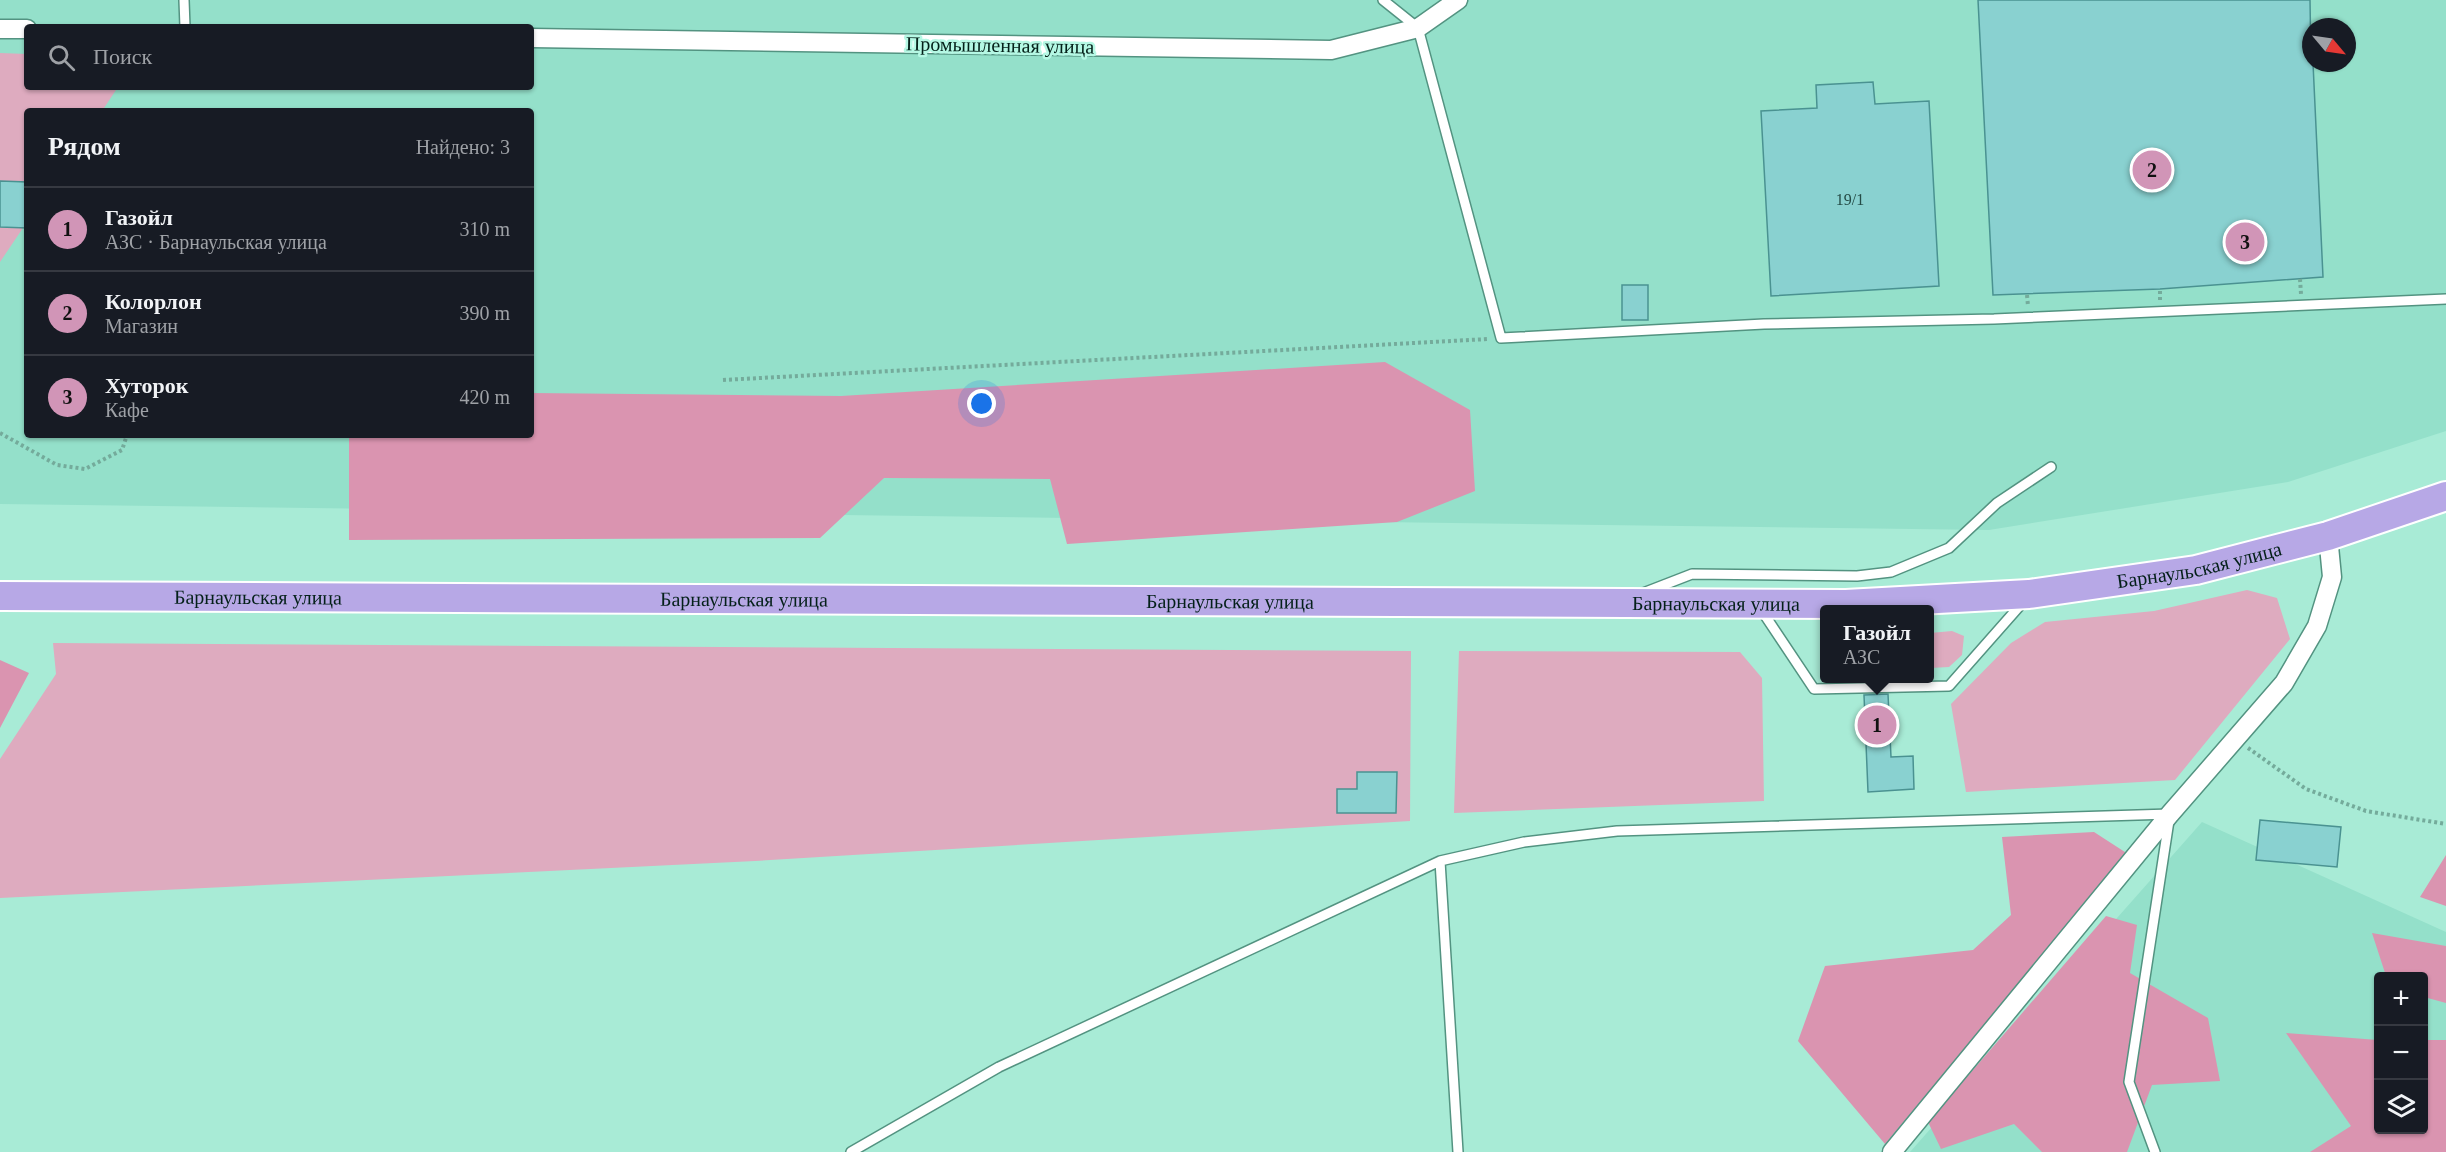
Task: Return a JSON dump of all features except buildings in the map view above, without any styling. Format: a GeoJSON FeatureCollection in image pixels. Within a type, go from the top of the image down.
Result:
{"type":"FeatureCollection","features":[{"type":"Feature","properties":{"kind":"highway","name":"Барнаульская улица"},"geometry":{"type":"LineString","coordinates":[[0,596],[1846,604],[2029,594],[2196,570],[2328,536],[2446,496]]}},
{"type":"Feature","properties":{"kind":"street","name":"Промышленная улица"},"geometry":{"type":"LineString","coordinates":[[534,38],[1331,50],[1418,27],[1458,0]]}},
{"type":"Feature","properties":{"kind":"street"},"geometry":{"type":"LineString","coordinates":[[0,29],[24,29]]}},
{"type":"Feature","properties":{"kind":"street"},"geometry":{"type":"LineString","coordinates":[[1892,1152],[2170,814],[2284,683],[2317,626],[2332,577],[2328,536]]}},
{"type":"Feature","properties":{"kind":"lane"},"geometry":{"type":"LineString","coordinates":[[184,0],[185,24]]}},
{"type":"Feature","properties":{"kind":"lane"},"geometry":{"type":"LineString","coordinates":[[1383,0],[1418,27],[1500,338],[1764,324],[1994,319],[2446,299]]}},
{"type":"Feature","properties":{"kind":"lane"},"geometry":{"type":"LineString","coordinates":[[1621,603],[1692,574],[1857,576],[1891,572],[1949,548],[1997,503],[2051,467]]}},
{"type":"Feature","properties":{"kind":"lane"},"geometry":{"type":"LineString","coordinates":[[1757,603],[1814,689],[1949,686],[2029,594]]}},
{"type":"Feature","properties":{"kind":"lane"},"geometry":{"type":"LineString","coordinates":[[851,1152],[999,1067],[1440,861],[1524,842],[1617,831],[2170,814],[2130,1082],[2155,1152]]}},
{"type":"Feature","properties":{"kind":"lane"},"geometry":{"type":"LineString","coordinates":[[1440,861],[1458,1152]]}},
{"type":"Feature","properties":{"kind":"path"},"geometry":{"type":"LineString","coordinates":[[723,380],[1500,338]]}},
{"type":"Feature","properties":{"kind":"path"},"geometry":{"type":"LineString","coordinates":[[0,433],[57,465],[85,469],[122,450],[126,438]]}},
{"type":"Feature","properties":{"kind":"path"},"geometry":{"type":"LineString","coordinates":[[2236,739],[2306,789],[2366,811],[2446,824]]}},
{"type":"Feature","properties":{"kind":"shaded area"},"geometry":{"type":"Polygon","coordinates":[[[0,0],[2446,0],[2446,431],[2288,482],[1989,530],[0,504],[0,0]]]}},
{"type":"Feature","properties":{"kind":"shaded area"},"geometry":{"type":"Polygon","coordinates":[[[0,53],[24,54],[24,90],[116,90],[104,108],[24,108],[24,226],[0,262],[0,53]]]}},
{"type":"Feature","properties":{"kind":"shaded area"},"geometry":{"type":"Polygon","coordinates":[[[1385,362],[1470,410],[1475,491],[1397,522],[1067,544],[1050,479],[884,478],[820,538],[349,540],[349,438],[534,438],[534,393],[841,396],[1385,362]]]}},
{"type":"Feature","properties":{"kind":"shaded area"},"geometry":{"type":"Polygon","coordinates":[[[2247,590],[2277,598],[2290,639],[2175,780],[1966,792],[1951,704],[2011,643],[2045,622],[2154,611],[2247,590]]]}},
{"type":"Feature","properties":{"kind":"shaded area"},"geometry":{"type":"Polygon","coordinates":[[[1952,631],[1964,636],[1962,655],[1949,667],[1934,668],[1934,633],[1952,631]]]}},
{"type":"Feature","properties":{"kind":"shaded area"},"geometry":{"type":"Polygon","coordinates":[[[53,643],[1411,651],[1410,821],[755,861],[0,898],[0,759],[56,674],[53,643]]]}},
{"type":"Feature","properties":{"kind":"shaded area"},"geometry":{"type":"Polygon","coordinates":[[[1459,651],[1740,652],[1762,678],[1764,801],[1454,813],[1459,651]]]}},
{"type":"Feature","properties":{"kind":"shaded area"},"geometry":{"type":"Polygon","coordinates":[[[0,660],[29,673],[0,728],[0,660]]]}},
{"type":"Feature","properties":{"kind":"shaded area"},"geometry":{"type":"Polygon","coordinates":[[[2202,822],[2446,932],[2446,1152],[1910,1152],[2202,822]]]}},
{"type":"Feature","properties":{"kind":"shaded area"},"geometry":{"type":"Polygon","coordinates":[[[2094,832],[2128,854],[1885,1144],[1798,1041],[1825,966],[1973,950],[2011,915],[2002,837],[2094,832]]]}},
{"type":"Feature","properties":{"kind":"shaded area"},"geometry":{"type":"Polygon","coordinates":[[[2446,855],[2446,906],[2420,897],[2446,855]]]}},
{"type":"Feature","properties":{"kind":"shaded area"},"geometry":{"type":"Polygon","coordinates":[[[2106,916],[2137,925],[2130,973],[2208,1018],[2220,1081],[2152,1085],[2127,1152],[2042,1152],[2014,1124],[1941,1149],[1928,1122],[2106,916]]]}},
{"type":"Feature","properties":{"kind":"shaded area"},"geometry":{"type":"Polygon","coordinates":[[[2372,933],[2446,946],[2446,1003],[2428,998],[2428,972],[2385,972],[2372,933]]]}},
{"type":"Feature","properties":{"kind":"shaded area"},"geometry":{"type":"Polygon","coordinates":[[[2286,1033],[2374,1040],[2374,1134],[2428,1134],[2428,1040],[2446,1040],[2446,1152],[2310,1152],[2351,1126],[2286,1033]]]}},
{"type":"Feature","properties":{"kind":"place","name":"Колорлон"},"geometry":{"type":"Point","coordinates":[2152,170]}},
{"type":"Feature","properties":{"kind":"place","name":"Хуторок"},"geometry":{"type":"Point","coordinates":[2245,242]}},
{"type":"Feature","properties":{"kind":"place","name":"Газойл"},"geometry":{"type":"Point","coordinates":[1877,725]}}]}
